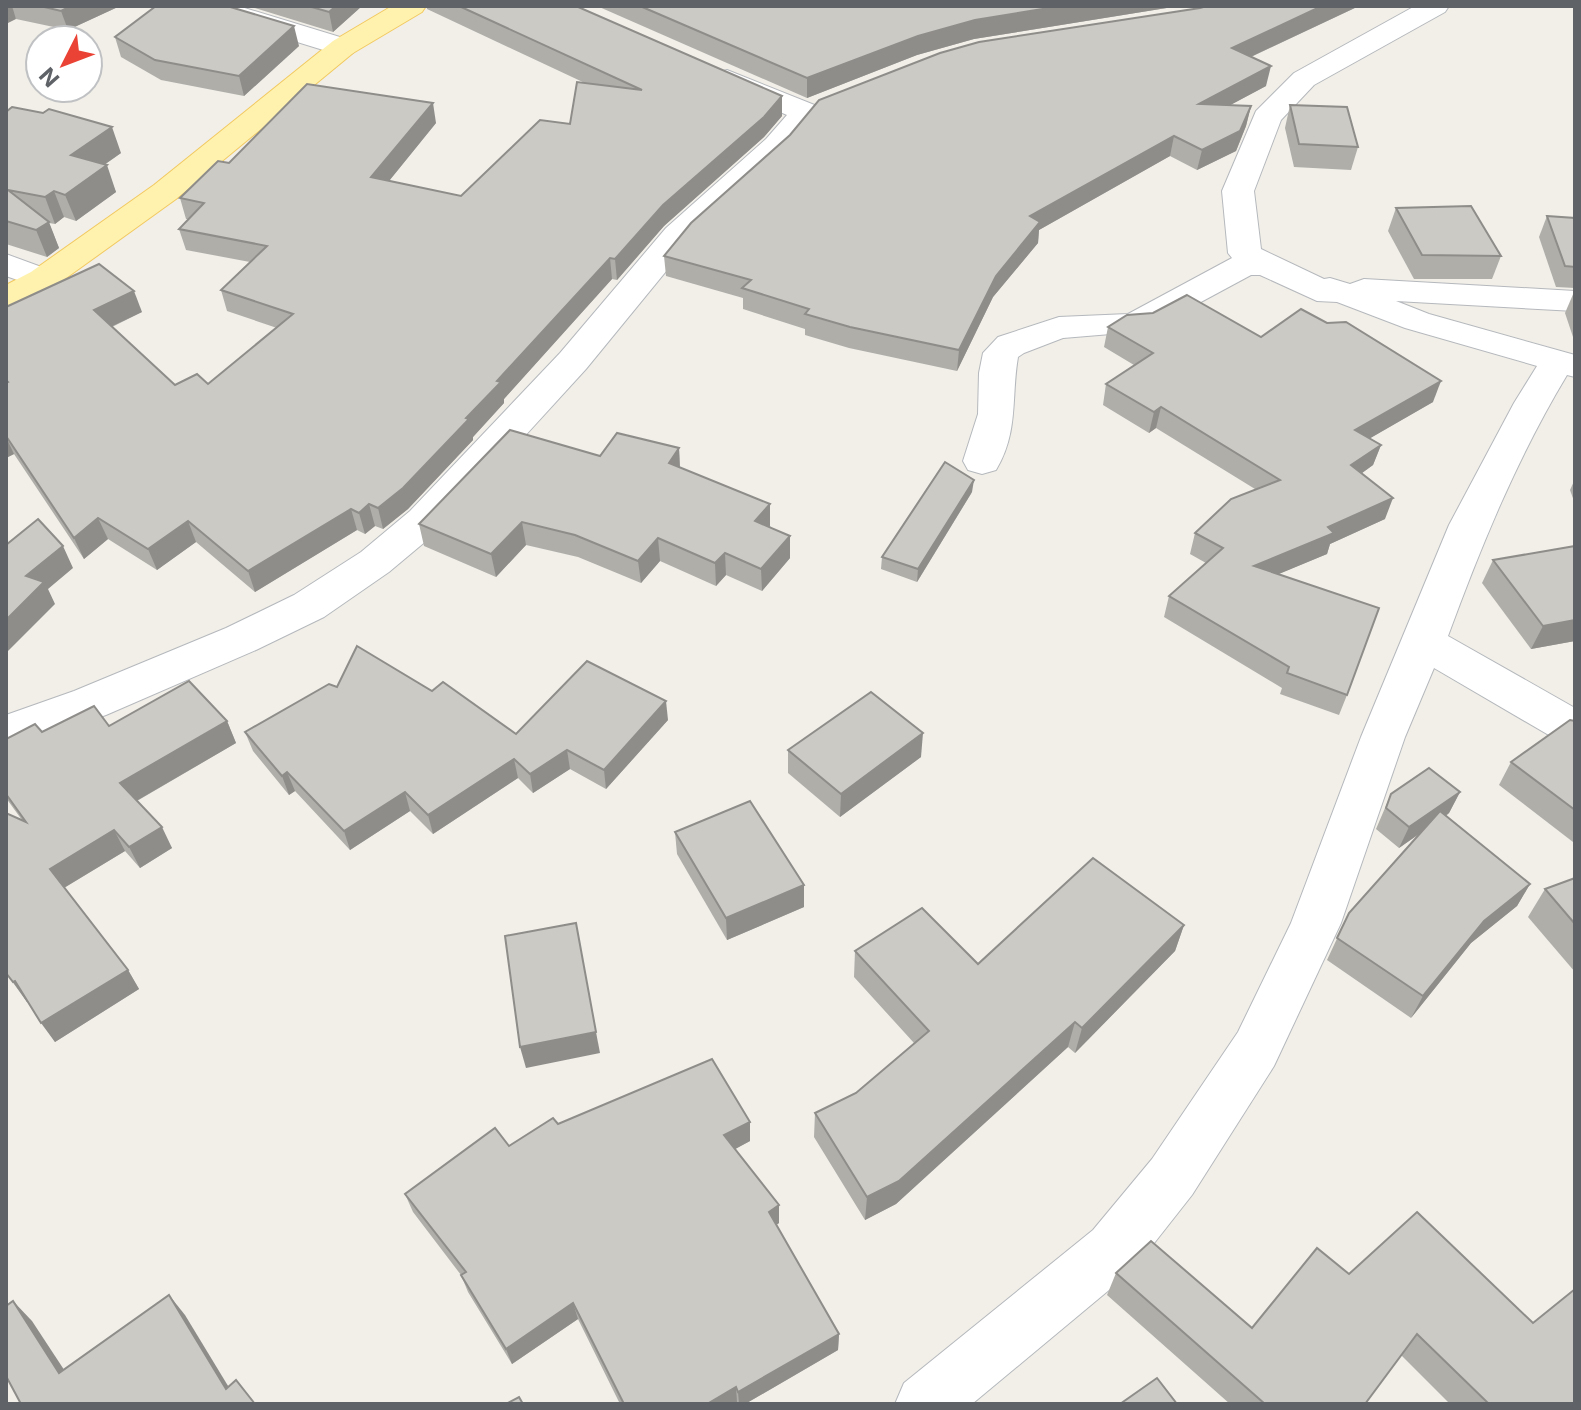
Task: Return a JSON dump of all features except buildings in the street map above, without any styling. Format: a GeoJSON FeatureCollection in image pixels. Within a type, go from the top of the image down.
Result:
{"type":"FeatureCollection","features":[{"type":"Feature","properties":{"kind":"main road"},"geometry":{"type":"LineString","coordinates":[[6,298],[43,279],[165,192],[343,47],[412,6]]}},
{"type":"Feature","properties":{"kind":"street"},"geometry":{"type":"LineString","coordinates":[[209,6],[343,47]]}},
{"type":"Feature","properties":{"kind":"street"},"geometry":{"type":"LineString","coordinates":[[1330,288],[1329,294],[1245,253],[1238,191],[1267,117],[1304,79],[1435,6]]}},
{"type":"Feature","properties":{"kind":"street"},"geometry":{"type":"LineString","coordinates":[[6,732],[90,703],[241,639],[309,606],[375,562],[424,521],[573,361],[678,235],[820,107],[692,63]]}},
{"type":"Feature","properties":{"kind":"street"},"geometry":{"type":"LineString","coordinates":[[6,264],[43,279]]}},
{"type":"Feature","properties":{"kind":"street"},"geometry":{"type":"LineString","coordinates":[[982,461],[997,414],[997,373],[1001,353],[1011,345],[1059,328],[1135,324],[1245,265],[1265,265]]}},
{"type":"Feature","properties":{"kind":"street"},"geometry":{"type":"LineString","coordinates":[[1330,288],[1432,290],[1575,301]]}},
{"type":"Feature","properties":{"kind":"street"},"geometry":{"type":"LineString","coordinates":[[925,1404],[1113,1250],[1172,1177],[1256,1049],[1316,923],[1383,737],[1469,525],[1532,403],[1566,363],[1417,321],[1330,288]]}},
{"type":"Feature","properties":{"kind":"street"},"geometry":{"type":"LineString","coordinates":[[1424,642],[1575,729]]}}]}
